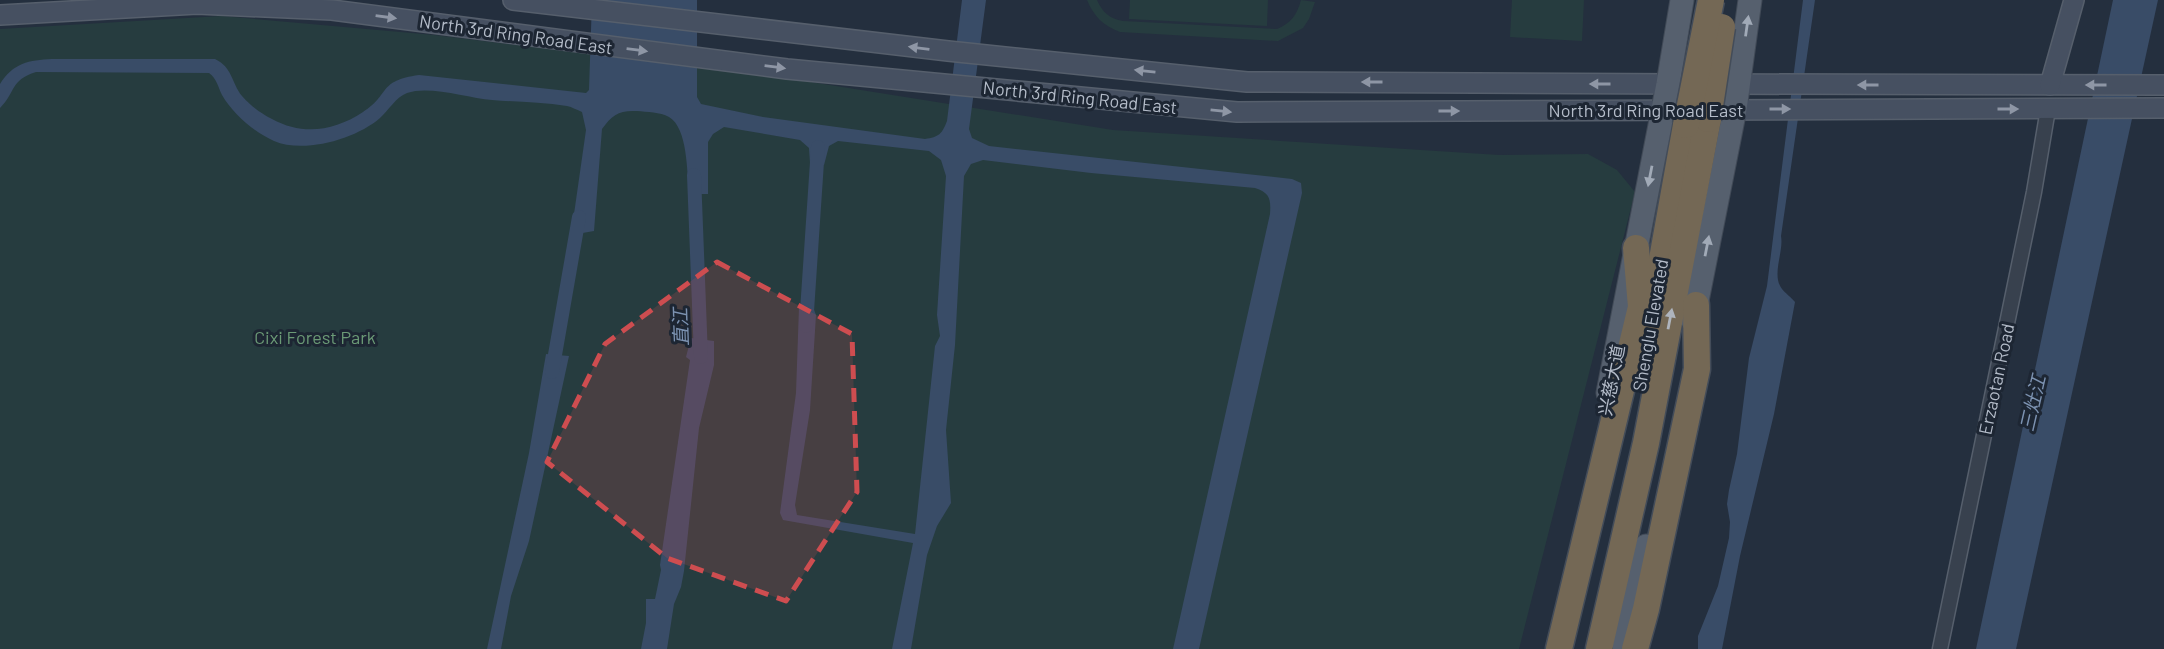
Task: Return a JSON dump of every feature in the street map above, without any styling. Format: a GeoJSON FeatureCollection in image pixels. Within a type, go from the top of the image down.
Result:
{"type":"FeatureCollection","features":[{"type":"Feature","properties":{"kind":"highway","name":"Shenglu Elevated"},"geometry":{"type":"LineString","coordinates":[[1582,649],[1630,439],[1690,100],[1711,0]]}},
{"type":"Feature","properties":{"kind":"highway","name":"Shenglu Elevated"},"geometry":{"type":"LineString","coordinates":[[1599,649],[1651,416],[1708,119],[1727,0]]}},
{"type":"Feature","properties":{"kind":"highway"},"geometry":{"type":"LineString","coordinates":[[1556,649],[1641,307],[1636,248]]}},
{"type":"Feature","properties":{"kind":"highway"},"geometry":{"type":"LineString","coordinates":[[1635,649],[1697,369],[1696,305]]}},
{"type":"Feature","properties":{"kind":"main road","name":"North 3rd Ring Road East"},"geometry":{"type":"LineString","coordinates":[[513,0],[948,51],[1247,82],[2164,85]]}},
{"type":"Feature","properties":{"kind":"main road","name":"兴慈大道"},"geometry":{"type":"LineString","coordinates":[[1556,649],[1570,592],[1682,0]]}},
{"type":"Feature","properties":{"kind":"main road"},"geometry":{"type":"LineString","coordinates":[[1623,649],[1669,448],[1735,109],[1750,0]]}},
{"type":"Feature","properties":{"kind":"main road"},"geometry":{"type":"LineString","coordinates":[[2050,85],[2074,0]]}},
{"type":"Feature","properties":{"kind":"main road","name":"North 3rd Ring Road East"},"geometry":{"type":"LineString","coordinates":[[0,15],[141,6],[258,3],[332,10],[787,69],[1237,112],[2164,108]]}},
{"type":"Feature","properties":{"kind":"street","name":"Erzaotan Road"},"geometry":{"type":"LineString","coordinates":[[1940,649],[2031,205],[2048,109]]}},
{"type":"Feature","properties":{"kind":"highlighted area"},"geometry":{"type":"Polygon","coordinates":[[[717,262],[852,334],[857,492],[786,601],[667,558],[547,462],[605,344],[717,262]]]}},
{"type":"Feature","properties":{"kind":"green space"},"geometry":{"type":"Polygon","coordinates":[[[1087,0],[1097,0],[1107,14],[1123,21],[1277,29],[1293,18],[1301,0],[1315,2],[1303,28],[1278,41],[1120,32],[1100,20],[1087,0]]]}},
{"type":"Feature","properties":{"kind":"green space"},"geometry":{"type":"Polygon","coordinates":[[[1130,0],[1268,0],[1267,26],[1129,19],[1130,0]]]}},
{"type":"Feature","properties":{"kind":"green space"},"geometry":{"type":"Polygon","coordinates":[[[1512,0],[1584,0],[1582,41],[1510,37],[1512,0]]]}},
{"type":"Feature","properties":{"kind":"green space","name":"Cixi Forest Park"},"geometry":{"type":"Polygon","coordinates":[[[221,16],[434,35],[792,79],[1113,130],[1499,155],[1588,154],[1617,170],[1635,192],[1519,649],[0,649],[0,29],[221,16]]]}},
{"type":"Feature","properties":{"kind":"water"},"geometry":{"type":"Polygon","coordinates":[[[592,0],[697,0],[697,97],[701,104],[763,117],[925,139],[939,134],[947,121],[962,0],[986,0],[969,129],[972,138],[989,146],[1292,179],[1301,183],[1302,193],[1199,649],[1173,649],[1270,214],[1268,197],[1260,190],[983,160],[971,164],[964,176],[955,345],[946,430],[951,503],[937,526],[927,555],[911,649],[892,649],[913,543],[783,520],[780,513],[796,393],[799,307],[813,307],[816,315],[810,410],[795,505],[797,515],[915,534],[935,346],[940,336],[937,315],[946,176],[941,160],[929,151],[838,141],[829,146],[824,165],[810,163],[809,148],[800,140],[724,127],[713,134],[708,142],[708,194],[689,194],[683,141],[675,123],[669,117],[658,113],[625,111],[613,117],[602,129],[594,231],[571,235],[586,130],[582,112],[567,106],[416,91],[403,95],[380,118],[358,132],[329,142],[300,146],[274,141],[252,128],[227,102],[216,80],[209,73],[36,72],[17,83],[0,108],[0,84],[10,71],[36,60],[52,59],[215,59],[229,71],[238,91],[256,109],[284,124],[307,129],[341,124],[372,105],[396,81],[419,75],[586,93],[589,90],[592,0]]]}},
{"type":"Feature","properties":{"kind":"water"},"geometry":{"type":"Polygon","coordinates":[[[1803,0],[1815,0],[1778,270],[1782,289],[1795,302],[1774,414],[1740,556],[1722,649],[1698,649],[1698,636],[1718,586],[1729,538],[1727,504],[1737,454],[1749,358],[1767,286],[1803,0]]]}},
{"type":"Feature","properties":{"kind":"water","name":"三灶江"},"geometry":{"type":"Polygon","coordinates":[[[2113,0],[2158,0],[2016,649],[1976,649],[2113,0]]]}},
{"type":"Feature","properties":{"kind":"water"},"geometry":{"type":"Polygon","coordinates":[[[691,338],[714,341],[714,365],[699,428],[684,571],[674,604],[667,649],[641,649],[646,623],[646,599],[655,599],[661,570],[690,360],[686,357],[691,338]]]}},
{"type":"Feature","properties":{"kind":"water"},"geometry":{"type":"Polygon","coordinates":[[[546,354],[569,356],[529,541],[511,596],[501,649],[487,649],[529,453],[546,354]]]}},
{"type":"Feature","properties":{"kind":"waterway"},"geometry":{"type":"LineString","coordinates":[[806,326],[818,147]]}},
{"type":"Feature","properties":{"kind":"waterway","name":"直江"},"geometry":{"type":"LineString","coordinates":[[694,175],[701,357]]}},
{"type":"Feature","properties":{"kind":"waterway"},"geometry":{"type":"LineString","coordinates":[[552,372],[579,217]]}}]}
